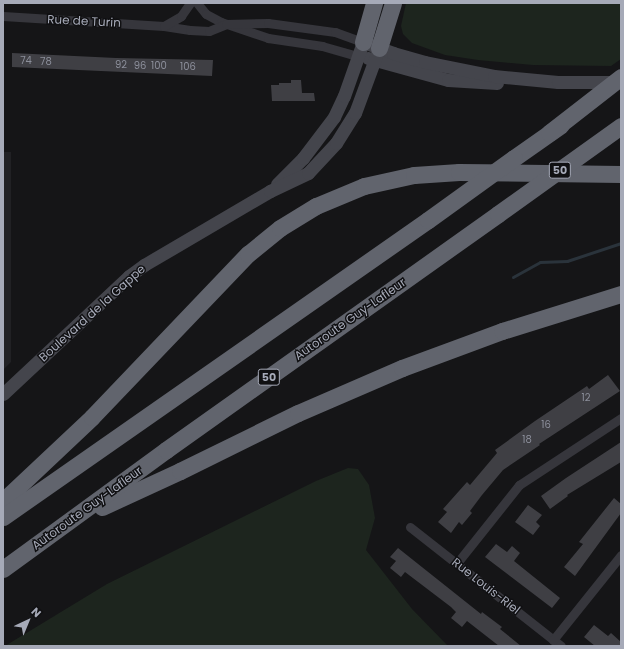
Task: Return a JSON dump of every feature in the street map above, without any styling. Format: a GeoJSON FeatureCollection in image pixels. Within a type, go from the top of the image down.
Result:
{"type":"FeatureCollection","features":[{"type":"Feature","properties":{"kind":"highway"},"geometry":{"type":"LineString","coordinates":[[361,49],[374,3]]}},
{"type":"Feature","properties":{"kind":"highway"},"geometry":{"type":"LineString","coordinates":[[377,54],[393,3]]}},
{"type":"Feature","properties":{"kind":"highway"},"geometry":{"type":"LineString","coordinates":[[549,134],[621,76]]}},
{"type":"Feature","properties":{"kind":"highway"},"geometry":{"type":"LineString","coordinates":[[3,517],[428,220],[621,82]]}},
{"type":"Feature","properties":{"kind":"highway","name":"Autoroute Guy-Lafleur"},"geometry":{"type":"LineString","coordinates":[[3,569],[166,450],[621,126]]}},
{"type":"Feature","properties":{"kind":"highway"},"geometry":{"type":"LineString","coordinates":[[3,501],[92,417],[248,254],[276,231],[312,209],[364,186],[414,175],[465,172],[621,174]]}},
{"type":"Feature","properties":{"kind":"highway"},"geometry":{"type":"LineString","coordinates":[[72,520],[180,471],[305,410],[402,368],[502,331],[621,294]]}},
{"type":"Feature","properties":{"kind":"street"},"geometry":{"type":"LineString","coordinates":[[164,26],[181,16],[190,3]]}},
{"type":"Feature","properties":{"kind":"street"},"geometry":{"type":"LineString","coordinates":[[198,3],[206,14],[226,24],[268,38],[322,46],[361,49],[377,54],[505,78],[558,82],[621,82]]}},
{"type":"Feature","properties":{"kind":"street","name":"Rue de Turin"},"geometry":{"type":"LineString","coordinates":[[3,16],[164,26],[175,29],[209,31],[226,24],[284,25],[334,32],[361,49]]}},
{"type":"Feature","properties":{"kind":"street","name":"Boulevard de la Gappe"},"geometry":{"type":"LineString","coordinates":[[270,191],[303,158],[334,117],[344,96],[361,49]]}},
{"type":"Feature","properties":{"kind":"street","name":"Boulevard de la Gappe"},"geometry":{"type":"LineString","coordinates":[[3,394],[136,271],[160,255],[270,191],[308,173],[336,143],[355,113],[377,54]]}},
{"type":"Feature","properties":{"kind":"street"},"geometry":{"type":"LineString","coordinates":[[457,563],[519,485],[621,418]]}},
{"type":"Feature","properties":{"kind":"street","name":"Rue Louis-Riel"},"geometry":{"type":"LineString","coordinates":[[410,527],[561,646]]}},
{"type":"Feature","properties":{"kind":"street"},"geometry":{"type":"LineString","coordinates":[[553,640],[621,555]]}},
{"type":"Feature","properties":{"kind":"shaded area"},"geometry":{"type":"Polygon","coordinates":[[[406,3],[621,3],[621,59],[611,66],[533,65],[478,60],[445,55],[412,43],[403,34],[401,26],[406,3]]]}},
{"type":"Feature","properties":{"kind":"shaded area"},"geometry":{"type":"Polygon","coordinates":[[[3,152],[11,152],[11,362],[3,370],[3,152]]]}},
{"type":"Feature","properties":{"kind":"shaded area"},"geometry":{"type":"Polygon","coordinates":[[[348,468],[358,469],[369,485],[375,518],[366,550],[412,609],[448,646],[5,646],[107,584],[316,481],[348,468]]]}},
{"type":"Feature","properties":{"kind":"building"},"geometry":{"type":"Polygon","coordinates":[[[12,53],[116,58],[213,60],[212,76],[12,67],[12,53]]]}},
{"type":"Feature","properties":{"kind":"building"},"geometry":{"type":"Polygon","coordinates":[[[291,80],[301,80],[302,93],[314,93],[315,101],[272,101],[271,85],[291,83],[291,80]]]}},
{"type":"Feature","properties":{"kind":"building"},"geometry":{"type":"Polygon","coordinates":[[[608,375],[620,391],[539,444],[540,445],[503,470],[470,511],[472,513],[462,525],[459,522],[451,533],[438,522],[447,512],[443,509],[467,482],[470,485],[497,453],[495,450],[587,386],[589,389],[608,375]]]}},
{"type":"Feature","properties":{"kind":"building"},"geometry":{"type":"Polygon","coordinates":[[[621,442],[621,462],[567,495],[568,496],[550,509],[541,496],[621,442]]]}},
{"type":"Feature","properties":{"kind":"building"},"geometry":{"type":"Polygon","coordinates":[[[614,498],[621,504],[621,513],[575,576],[564,567],[583,544],[579,542],[614,498]]]}},
{"type":"Feature","properties":{"kind":"building"},"geometry":{"type":"Polygon","coordinates":[[[528,505],[542,515],[536,522],[540,526],[533,535],[515,522],[528,505]]]}},
{"type":"Feature","properties":{"kind":"building"},"geometry":{"type":"Polygon","coordinates":[[[496,544],[507,552],[512,546],[520,553],[514,561],[560,598],[552,608],[485,557],[496,544]]]}},
{"type":"Feature","properties":{"kind":"building"},"geometry":{"type":"Polygon","coordinates":[[[398,548],[481,614],[482,612],[502,627],[500,629],[521,646],[499,646],[467,621],[462,627],[451,618],[456,612],[451,607],[405,572],[401,577],[390,568],[396,561],[390,557],[398,548]]]}},
{"type":"Feature","properties":{"kind":"building"},"geometry":{"type":"Polygon","coordinates":[[[594,625],[608,636],[611,633],[621,642],[621,646],[595,646],[584,637],[594,625]]]}},
{"type":"Feature","properties":{"kind":"waterway"},"geometry":{"type":"LineString","coordinates":[[513,277],[540,262],[567,261],[621,243]]}}]}
